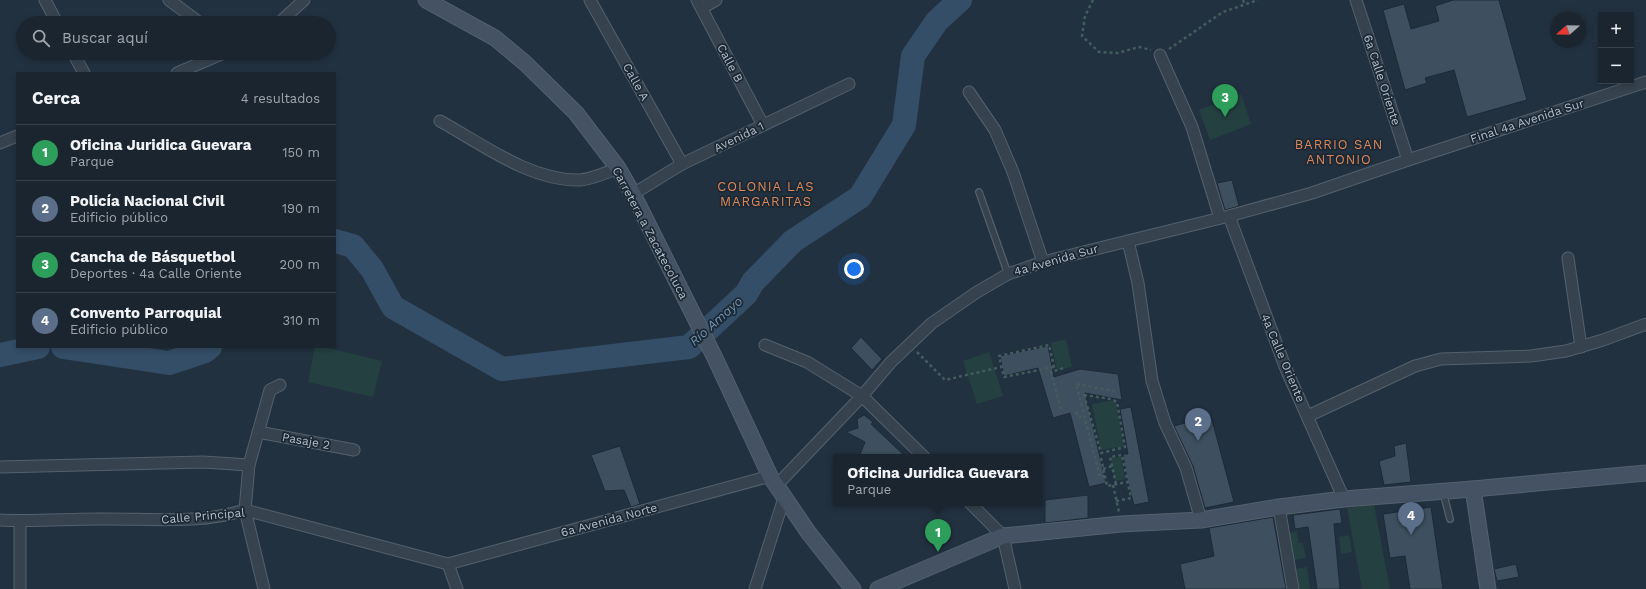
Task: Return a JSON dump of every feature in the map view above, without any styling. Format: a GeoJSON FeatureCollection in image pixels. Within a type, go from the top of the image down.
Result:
{"type":"FeatureCollection","features":[{"type":"Feature","properties":{"kind":"main road","name":"Carretera a Zacatecoluca"},"geometry":{"type":"LineString","coordinates":[[426,0],[495,38],[525,63],[576,113],[618,168],[633,194],[777,486],[808,532],[853,589]]}},
{"type":"Feature","properties":{"kind":"main road"},"geometry":{"type":"LineString","coordinates":[[878,589],[1003,536],[1121,524],[1201,520],[1279,507],[1344,499],[1646,473]]}},
{"type":"Feature","properties":{"kind":"main road"},"geometry":{"type":"LineString","coordinates":[[1473,489],[1488,589]]}},
{"type":"Feature","properties":{"kind":"street"},"geometry":{"type":"LineString","coordinates":[[45,0],[53,16]]}},
{"type":"Feature","properties":{"kind":"street"},"geometry":{"type":"LineString","coordinates":[[169,0],[191,16]]}},
{"type":"Feature","properties":{"kind":"street"},"geometry":{"type":"LineString","coordinates":[[287,16],[304,0]]}},
{"type":"Feature","properties":{"kind":"street","name":"Calle A"},"geometry":{"type":"LineString","coordinates":[[590,0],[682,164]]}},
{"type":"Feature","properties":{"kind":"street"},"geometry":{"type":"LineString","coordinates":[[700,4],[716,0]]}},
{"type":"Feature","properties":{"kind":"street","name":"6a Calle Oriente"},"geometry":{"type":"LineString","coordinates":[[1356,0],[1408,160]]}},
{"type":"Feature","properties":{"kind":"street","name":"Calle B"},"geometry":{"type":"LineString","coordinates":[[700,4],[763,125]]}},
{"type":"Feature","properties":{"kind":"street","name":"4a Calle Oriente"},"geometry":{"type":"LineString","coordinates":[[1160,55],[1192,127],[1224,217],[1286,369],[1344,499]]}},
{"type":"Feature","properties":{"kind":"street"},"geometry":{"type":"LineString","coordinates":[[77,60],[83,72]]}},
{"type":"Feature","properties":{"kind":"street"},"geometry":{"type":"LineString","coordinates":[[179,72],[208,60]]}},
{"type":"Feature","properties":{"kind":"street","name":"Final 4a Avenida Sur"},"geometry":{"type":"LineString","coordinates":[[1408,160],[1646,82]]}},
{"type":"Feature","properties":{"kind":"street","name":"Avenida 1"},"geometry":{"type":"LineString","coordinates":[[633,194],[682,164],[849,84]]}},
{"type":"Feature","properties":{"kind":"street"},"geometry":{"type":"LineString","coordinates":[[969,92],[995,130],[1013,172],[1043,262]]}},
{"type":"Feature","properties":{"kind":"street"},"geometry":{"type":"LineString","coordinates":[[440,121],[492,151],[539,174],[560,179],[581,180],[618,168]]}},
{"type":"Feature","properties":{"kind":"street"},"geometry":{"type":"LineString","coordinates":[[0,142],[16,136]]}},
{"type":"Feature","properties":{"kind":"street","name":"4a Avenida Sur"},"geometry":{"type":"LineString","coordinates":[[777,486],[862,396],[891,362],[932,323],[977,292],[1008,274],[1043,262],[1224,217],[1312,193],[1408,160]]}},
{"type":"Feature","properties":{"kind":"street"},"geometry":{"type":"LineString","coordinates":[[1128,241],[1138,283],[1152,382],[1165,423],[1186,468],[1201,520]]}},
{"type":"Feature","properties":{"kind":"street"},"geometry":{"type":"LineString","coordinates":[[1568,258],[1581,347]]}},
{"type":"Feature","properties":{"kind":"street"},"geometry":{"type":"LineString","coordinates":[[1308,416],[1415,366],[1441,359],[1531,356],[1566,351],[1603,340],[1646,324]]}},
{"type":"Feature","properties":{"kind":"street"},"geometry":{"type":"LineString","coordinates":[[765,345],[807,362],[862,396],[921,454]]}},
{"type":"Feature","properties":{"kind":"street"},"geometry":{"type":"LineString","coordinates":[[264,589],[245,510],[249,465],[258,432],[270,390],[280,385]]}},
{"type":"Feature","properties":{"kind":"street","name":"Pasaje 2"},"geometry":{"type":"LineString","coordinates":[[258,432],[354,450]]}},
{"type":"Feature","properties":{"kind":"street"},"geometry":{"type":"LineString","coordinates":[[0,467],[203,462],[249,465]]}},
{"type":"Feature","properties":{"kind":"street"},"geometry":{"type":"LineString","coordinates":[[755,589],[777,486]]}},
{"type":"Feature","properties":{"kind":"street","name":"6a Avenida Norte"},"geometry":{"type":"LineString","coordinates":[[448,564],[777,486]]}},
{"type":"Feature","properties":{"kind":"street"},"geometry":{"type":"LineString","coordinates":[[973,506],[1003,536],[1015,589]]}},
{"type":"Feature","properties":{"kind":"street"},"geometry":{"type":"LineString","coordinates":[[1279,507],[1293,589]]}},
{"type":"Feature","properties":{"kind":"street","name":"Calle Principal"},"geometry":{"type":"LineString","coordinates":[[0,520],[172,520],[226,516],[245,510],[448,564]]}},
{"type":"Feature","properties":{"kind":"street"},"geometry":{"type":"LineString","coordinates":[[20,521],[20,589]]}},
{"type":"Feature","properties":{"kind":"street"},"geometry":{"type":"LineString","coordinates":[[448,564],[457,589]]}},
{"type":"Feature","properties":{"kind":"lane"},"geometry":{"type":"LineString","coordinates":[[979,192],[1008,274]]}},
{"type":"Feature","properties":{"kind":"lane"},"geometry":{"type":"LineString","coordinates":[[1443,491],[1450,518]]}},
{"type":"Feature","properties":{"kind":"path"},"geometry":{"type":"LineString","coordinates":[[1093,0],[1085,16],[1082,36],[1099,52],[1118,53],[1139,47],[1160,55],[1223,12],[1258,0]]}},
{"type":"Feature","properties":{"kind":"path"},"geometry":{"type":"LineString","coordinates":[[1244,0],[1245,4]]}},
{"type":"Feature","properties":{"kind":"path"},"geometry":{"type":"LineString","coordinates":[[1055,369],[1050,345],[999,356],[1004,377],[1064,368]]}},
{"type":"Feature","properties":{"kind":"path"},"geometry":{"type":"LineString","coordinates":[[914,350],[945,380],[1001,367]]}},
{"type":"Feature","properties":{"kind":"path"},"geometry":{"type":"LineString","coordinates":[[1055,369],[1050,372],[1061,409]]}},
{"type":"Feature","properties":{"kind":"path"},"geometry":{"type":"LineString","coordinates":[[1105,476],[1100,477],[1076,384],[1114,391]]}},
{"type":"Feature","properties":{"kind":"path"},"geometry":{"type":"LineString","coordinates":[[1084,395],[1111,399],[1117,402],[1125,447],[1112,450],[1101,453],[1084,395]]}},
{"type":"Feature","properties":{"kind":"path"},"geometry":{"type":"LineString","coordinates":[[1076,412],[1078,417],[1084,416]]}},
{"type":"Feature","properties":{"kind":"path"},"geometry":{"type":"LineString","coordinates":[[1112,450],[1114,457]]}},
{"type":"Feature","properties":{"kind":"path"},"geometry":{"type":"LineString","coordinates":[[1116,501],[1131,498],[1122,455],[1110,457],[1116,501],[1121,524]]}},
{"type":"Feature","properties":{"kind":"path"},"geometry":{"type":"LineString","coordinates":[[1100,458],[1107,486],[1127,482]]}},
{"type":"Feature","properties":{"kind":"path"},"geometry":{"type":"LineString","coordinates":[[1103,469],[1112,466]]}},
{"type":"Feature","properties":{"kind":"green space"},"geometry":{"type":"Polygon","coordinates":[[[1241,94],[1251,124],[1210,140],[1199,110],[1241,94]]]}},
{"type":"Feature","properties":{"kind":"green space"},"geometry":{"type":"Polygon","coordinates":[[[1066,339],[1072,367],[1057,370],[1051,343],[1066,339]]]}},
{"type":"Feature","properties":{"kind":"green space"},"geometry":{"type":"Polygon","coordinates":[[[315,348],[328,348],[382,361],[373,397],[308,382],[315,348]]]}},
{"type":"Feature","properties":{"kind":"green space"},"geometry":{"type":"Polygon","coordinates":[[[989,352],[1003,396],[977,404],[963,361],[989,352]]]}},
{"type":"Feature","properties":{"kind":"green space"},"geometry":{"type":"Polygon","coordinates":[[[1115,400],[1124,446],[1101,450],[1092,404],[1115,400]]]}},
{"type":"Feature","properties":{"kind":"green space"},"geometry":{"type":"Polygon","coordinates":[[[1121,457],[1125,479],[1115,481],[1111,458],[1121,457]]]}},
{"type":"Feature","properties":{"kind":"green space"},"geometry":{"type":"Polygon","coordinates":[[[1374,505],[1390,589],[1362,589],[1347,508],[1374,505]]]}},
{"type":"Feature","properties":{"kind":"green space"},"geometry":{"type":"Polygon","coordinates":[[[1297,531],[1299,543],[1303,543],[1306,558],[1294,560],[1289,533],[1297,531]]]}},
{"type":"Feature","properties":{"kind":"green space"},"geometry":{"type":"Polygon","coordinates":[[[1349,535],[1352,552],[1341,554],[1339,537],[1349,535]]]}},
{"type":"Feature","properties":{"kind":"green space"},"geometry":{"type":"Polygon","coordinates":[[[1307,567],[1310,589],[1298,589],[1295,569],[1307,567]]]}},
{"type":"Feature","properties":{"kind":"building"},"geometry":{"type":"Polygon","coordinates":[[[1453,0],[1499,0],[1527,100],[1467,117],[1454,70],[1425,78],[1427,83],[1405,90],[1383,10],[1404,4],[1411,29],[1439,21],[1435,6],[1453,0]]]}},
{"type":"Feature","properties":{"kind":"building"},"geometry":{"type":"Polygon","coordinates":[[[1232,180],[1239,206],[1225,210],[1217,183],[1232,180]]]}},
{"type":"Feature","properties":{"kind":"building"},"geometry":{"type":"Polygon","coordinates":[[[861,337],[882,359],[872,370],[851,348],[861,337]]]}},
{"type":"Feature","properties":{"kind":"building"},"geometry":{"type":"Polygon","coordinates":[[[1048,346],[1054,377],[1080,369],[1118,374],[1122,400],[1085,393],[1106,483],[1089,487],[1070,413],[1053,418],[1038,368],[1004,376],[1000,356],[1048,346]]]}},
{"type":"Feature","properties":{"kind":"building"},"geometry":{"type":"Polygon","coordinates":[[[1131,407],[1149,502],[1134,505],[1127,479],[1123,454],[1128,454],[1120,409],[1131,407]]]}},
{"type":"Feature","properties":{"kind":"building"},"geometry":{"type":"Polygon","coordinates":[[[864,415],[873,422],[871,424],[903,454],[860,454],[865,442],[846,432],[858,428],[857,419],[864,415]]]}},
{"type":"Feature","properties":{"kind":"building"},"geometry":{"type":"Polygon","coordinates":[[[1211,416],[1234,502],[1205,508],[1193,466],[1174,426],[1211,416]]]}},
{"type":"Feature","properties":{"kind":"building"},"geometry":{"type":"Polygon","coordinates":[[[1406,443],[1411,482],[1384,485],[1379,461],[1395,456],[1394,446],[1406,443]]]}},
{"type":"Feature","properties":{"kind":"building"},"geometry":{"type":"Polygon","coordinates":[[[620,446],[640,504],[631,507],[624,490],[605,491],[591,455],[620,446]]]}},
{"type":"Feature","properties":{"kind":"building"},"geometry":{"type":"Polygon","coordinates":[[[1088,495],[1088,518],[1045,523],[1045,500],[1088,495]]]}},
{"type":"Feature","properties":{"kind":"building"},"geometry":{"type":"Polygon","coordinates":[[[1431,507],[1443,589],[1410,589],[1405,556],[1390,558],[1383,514],[1431,507]]]}},
{"type":"Feature","properties":{"kind":"building"},"geometry":{"type":"Polygon","coordinates":[[[1340,509],[1342,523],[1334,524],[1340,589],[1317,589],[1308,527],[1295,529],[1293,515],[1340,509]]]}},
{"type":"Feature","properties":{"kind":"building"},"geometry":{"type":"Polygon","coordinates":[[[1273,517],[1286,589],[1185,589],[1180,564],[1214,556],[1209,528],[1273,517]]]}},
{"type":"Feature","properties":{"kind":"building"},"geometry":{"type":"Polygon","coordinates":[[[1516,564],[1519,577],[1497,581],[1494,569],[1516,564]]]}},
{"type":"Feature","properties":{"kind":"waterway","name":"Río Amayo"},"geometry":{"type":"LineString","coordinates":[[336,241],[353,246],[372,269],[393,307],[502,369],[689,347],[746,294],[753,282],[793,241],[860,197],[904,125],[913,56],[937,21],[960,0]]}},
{"type":"Feature","properties":{"kind":"waterway","name":"Río Amayo"},"geometry":{"type":"LineString","coordinates":[[0,355],[33,348]]}},
{"type":"Feature","properties":{"kind":"waterway","name":"Río Amayo"},"geometry":{"type":"LineString","coordinates":[[70,348],[169,363],[205,351],[209,348]]}},
{"type":"Feature","properties":{"kind":"place","name":"Cancha de Básquetbol"},"geometry":{"type":"Point","coordinates":[1225,117]}},
{"type":"Feature","properties":{"kind":"place","name":"Policía Nacional Civil"},"geometry":{"type":"Point","coordinates":[1198,441]}},
{"type":"Feature","properties":{"kind":"place","name":"Convento Parroquial"},"geometry":{"type":"Point","coordinates":[1411,535]}},
{"type":"Feature","properties":{"kind":"place","name":"Oficina Juridica Guevara"},"geometry":{"type":"Point","coordinates":[938,552]}},
{"type":"Feature","properties":{"kind":"district","name":"BARRIO SAN ANTONIO"},"geometry":{"type":"Point","coordinates":[1339,152]}},
{"type":"Feature","properties":{"kind":"district","name":"COLONIA LAS MARGARITAS"},"geometry":{"type":"Point","coordinates":[766,194]}}]}
